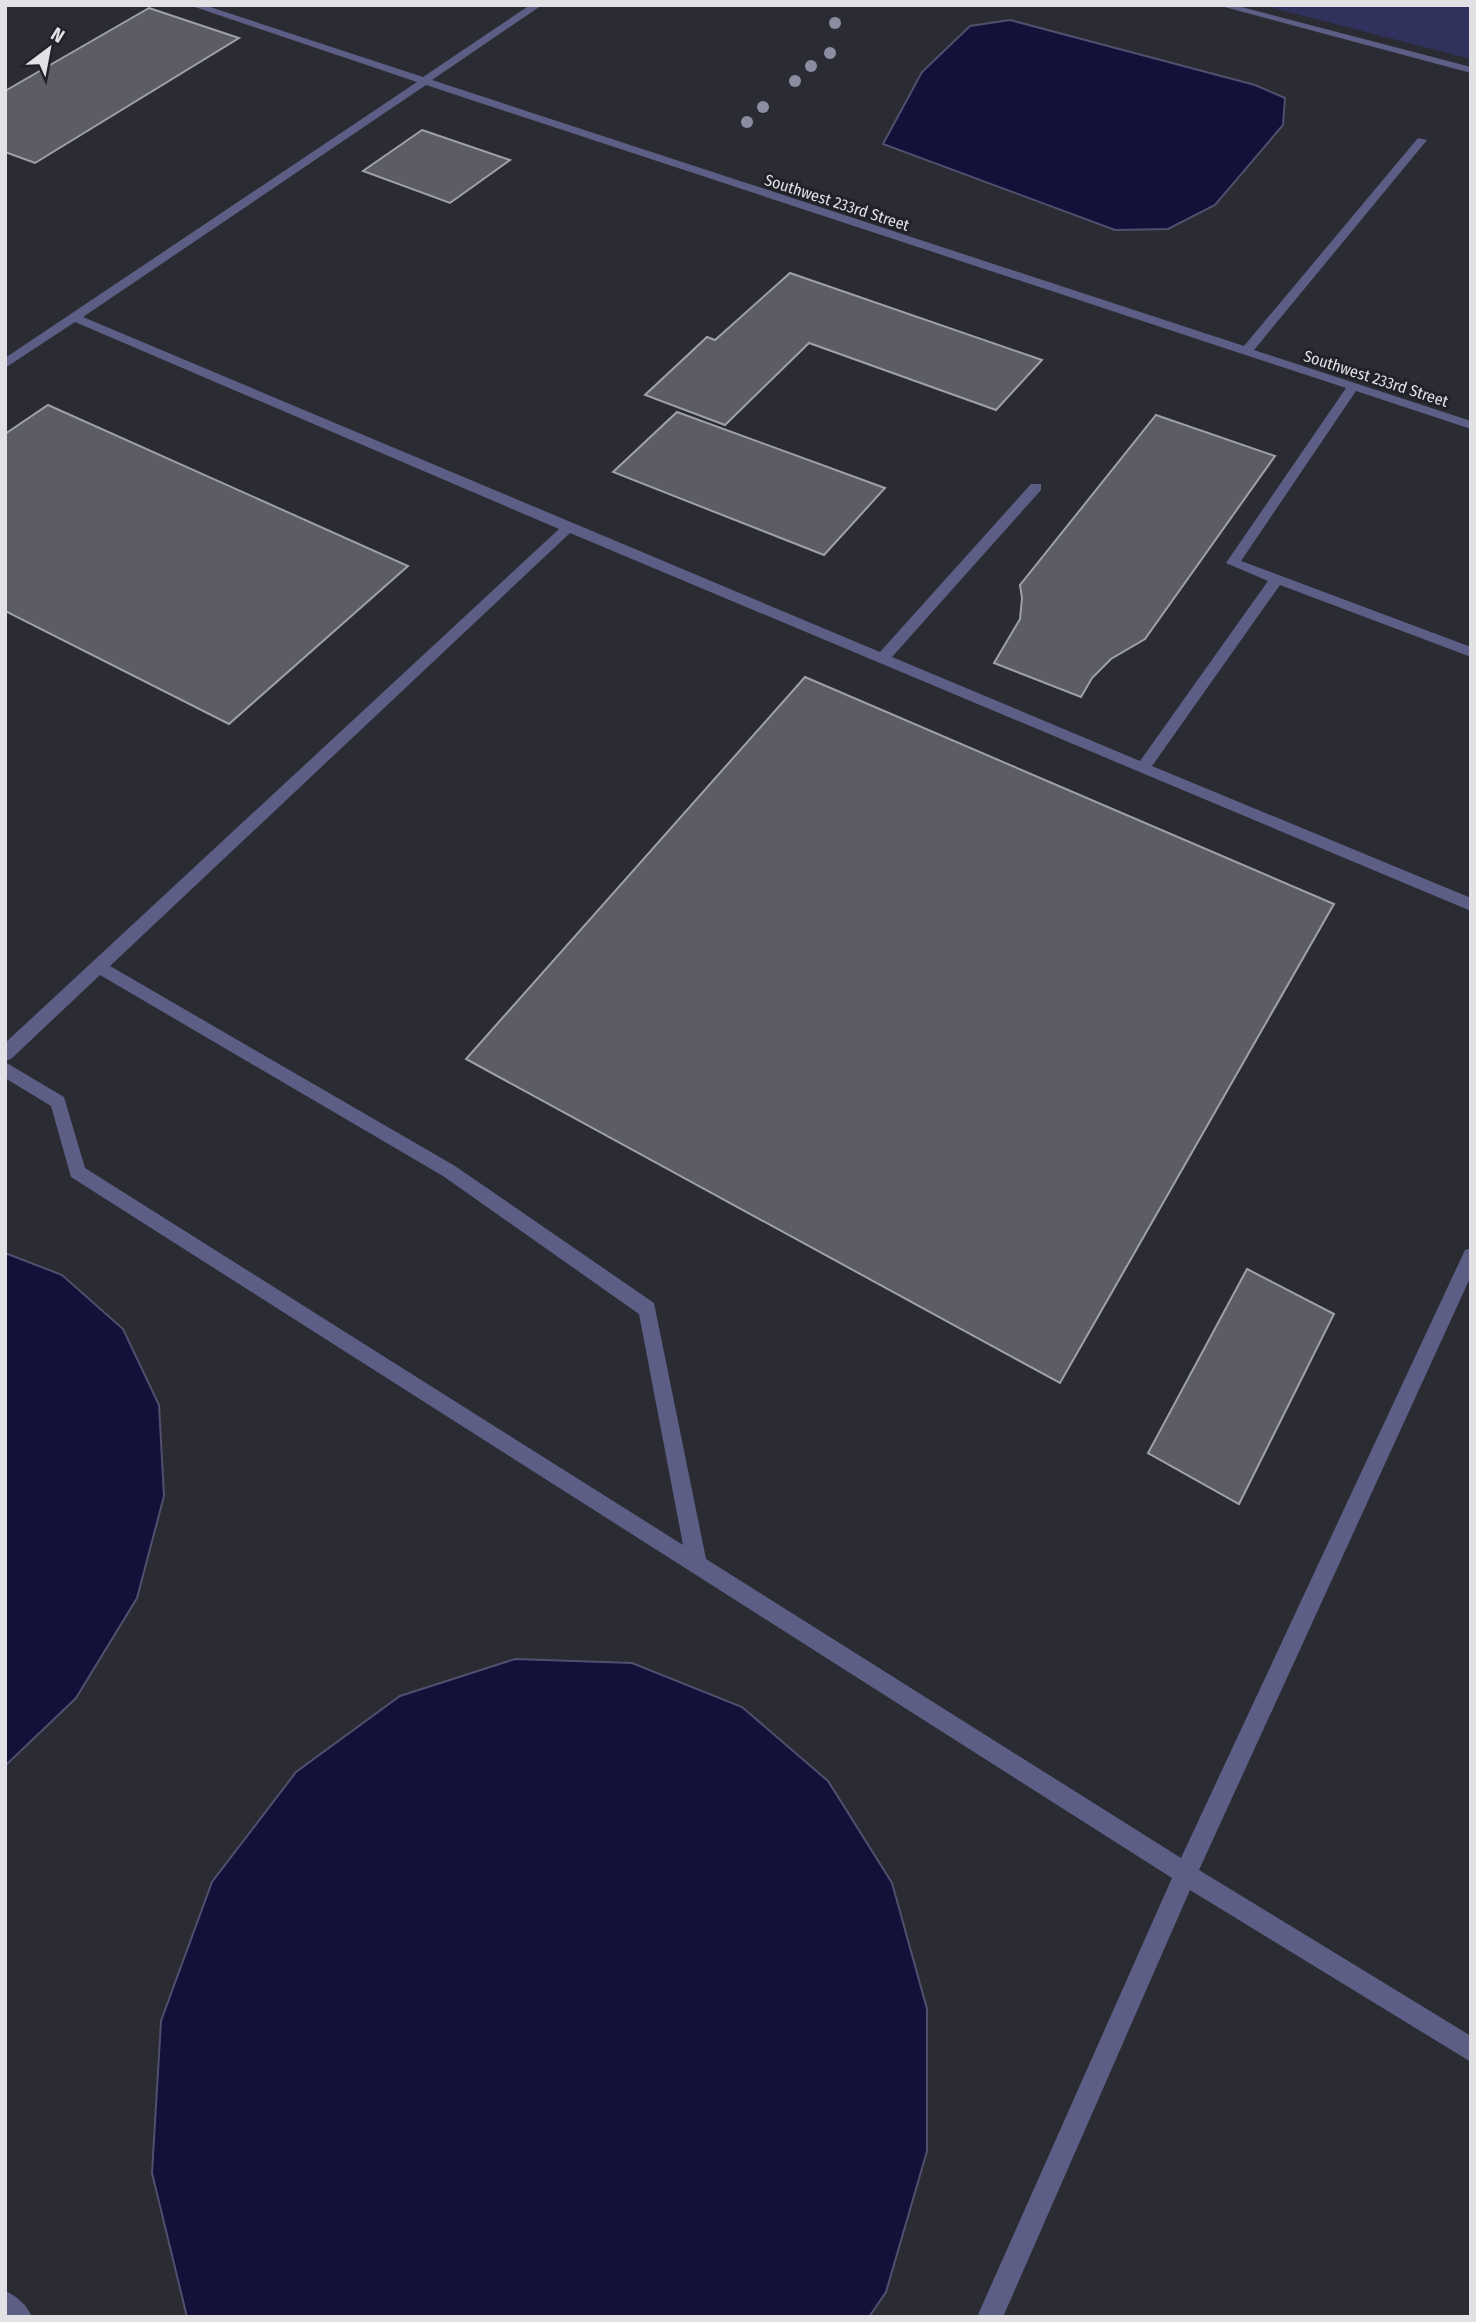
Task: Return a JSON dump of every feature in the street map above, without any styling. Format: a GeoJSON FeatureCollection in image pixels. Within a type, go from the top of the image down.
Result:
{"type":"FeatureCollection","features":[{"type":"Feature","properties":{"kind":"street","name":"Southwest 233rd Street"},"geometry":{"type":"LineString","coordinates":[[194,5],[421,82],[1471,425]]}},
{"type":"Feature","properties":{"kind":"street"},"geometry":{"type":"LineString","coordinates":[[5,364],[537,5]]}},
{"type":"Feature","properties":{"kind":"street"},"geometry":{"type":"LineString","coordinates":[[1222,5],[1471,70]]}},
{"type":"Feature","properties":{"kind":"street"},"geometry":{"type":"LineString","coordinates":[[1246,352],[1422,140]]}},
{"type":"Feature","properties":{"kind":"street"},"geometry":{"type":"LineString","coordinates":[[74,317],[1471,905]]}},
{"type":"Feature","properties":{"kind":"street"},"geometry":{"type":"LineString","coordinates":[[1353,387],[1233,563],[1471,652]]}},
{"type":"Feature","properties":{"kind":"street"},"geometry":{"type":"LineString","coordinates":[[882,659],[1036,487]]}},
{"type":"Feature","properties":{"kind":"street"},"geometry":{"type":"LineString","coordinates":[[5,1054],[569,527]]}},
{"type":"Feature","properties":{"kind":"street"},"geometry":{"type":"LineString","coordinates":[[1143,768],[1277,579]]}},
{"type":"Feature","properties":{"kind":"street"},"geometry":{"type":"LineString","coordinates":[[99,967],[449,1171],[647,1309],[697,1565]]}},
{"type":"Feature","properties":{"kind":"street"},"geometry":{"type":"LineString","coordinates":[[5,1069],[58,1102],[77,1172],[1185,1874],[1471,2050]]}},
{"type":"Feature","properties":{"kind":"street"},"geometry":{"type":"LineString","coordinates":[[990,2317],[1185,1874],[1471,1255]]}},
{"type":"Feature","properties":{"kind":"street"},"geometry":{"type":"LineString","coordinates":[[5,2304],[19,2317]]}},
{"type":"Feature","properties":{"kind":"shaded area"},"geometry":{"type":"Polygon","coordinates":[[[1261,5],[1471,5],[1471,59],[1261,5]]]}},
{"type":"Feature","properties":{"kind":"shaded area"},"geometry":{"type":"Polygon","coordinates":[[[1010,20],[1255,85],[1285,98],[1283,125],[1215,205],[1168,229],[1115,230],[883,144],[922,72],[970,26],[1010,20]]]}},
{"type":"Feature","properties":{"kind":"shaded area"},"geometry":{"type":"Polygon","coordinates":[[[5,1253],[62,1275],[123,1329],[159,1405],[164,1496],[137,1598],[76,1698],[5,1766],[5,1253]]]}},
{"type":"Feature","properties":{"kind":"shaded area"},"geometry":{"type":"Polygon","coordinates":[[[515,1659],[632,1663],[742,1707],[828,1781],[892,1883],[927,2009],[927,2151],[886,2292],[869,2317],[187,2317],[152,2173],[161,2021],[212,1882],[296,1772],[400,1696],[515,1659]]]}},
{"type":"Feature","properties":{"kind":"building"},"geometry":{"type":"Polygon","coordinates":[[[149,8],[239,38],[35,163],[5,152],[5,91],[149,8]]]}},
{"type":"Feature","properties":{"kind":"building"},"geometry":{"type":"Polygon","coordinates":[[[422,130],[510,160],[450,203],[363,171],[422,130]]]}},
{"type":"Feature","properties":{"kind":"building"},"geometry":{"type":"Polygon","coordinates":[[[790,273],[1042,360],[996,410],[809,343],[725,425],[645,395],[707,337],[715,340],[790,273]]]}},
{"type":"Feature","properties":{"kind":"building"},"geometry":{"type":"Polygon","coordinates":[[[48,405],[408,566],[229,724],[5,611],[5,434],[48,405]]]}},
{"type":"Feature","properties":{"kind":"building"},"geometry":{"type":"Polygon","coordinates":[[[677,412],[885,488],[824,555],[613,472],[677,412]]]}},
{"type":"Feature","properties":{"kind":"building"},"geometry":{"type":"Polygon","coordinates":[[[1156,415],[1275,456],[1145,639],[1111,659],[1092,678],[1081,697],[994,663],[1020,619],[1020,585],[1156,415]]]}},
{"type":"Feature","properties":{"kind":"building"},"geometry":{"type":"Polygon","coordinates":[[[805,677],[1334,904],[1060,1383],[466,1059],[805,677]]]}},
{"type":"Feature","properties":{"kind":"building"},"geometry":{"type":"Polygon","coordinates":[[[1247,1269],[1334,1314],[1239,1504],[1148,1453],[1247,1269]]]}}]}
